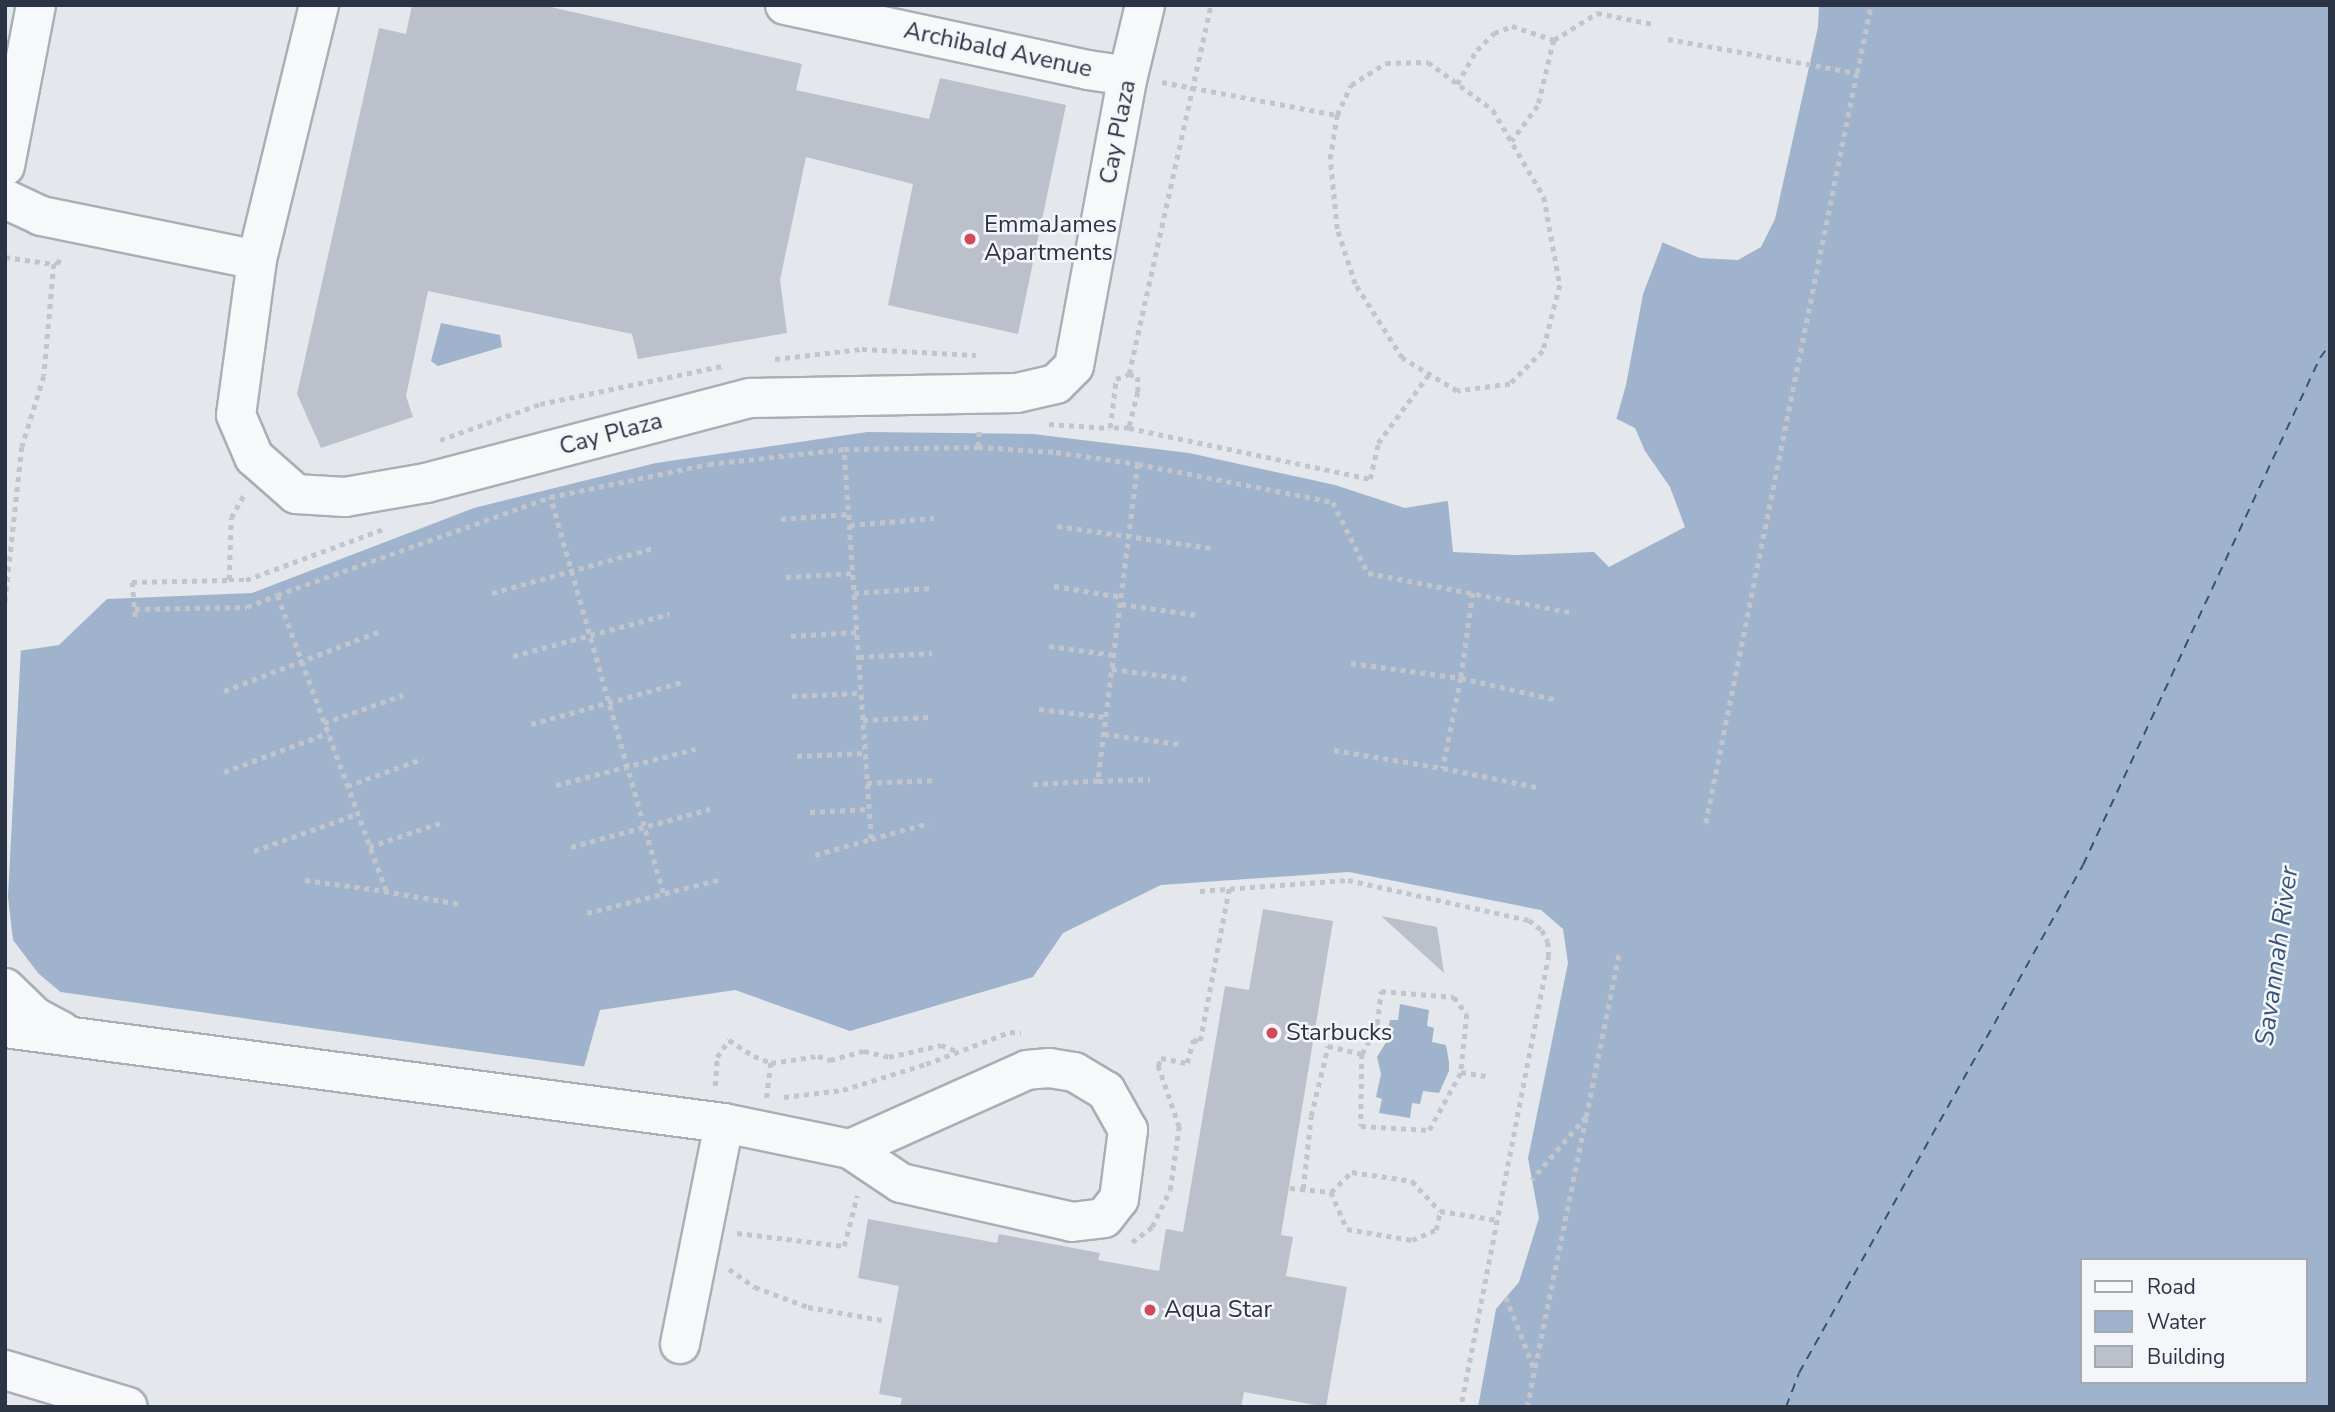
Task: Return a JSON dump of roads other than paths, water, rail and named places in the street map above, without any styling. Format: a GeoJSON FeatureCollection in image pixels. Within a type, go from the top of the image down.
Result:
{"type":"FeatureCollection","features":[{"type":"Feature","properties":{"kind":"street"},"geometry":{"type":"LineString","coordinates":[[5,166],[36,5]]}},
{"type":"Feature","properties":{"kind":"street","name":"Cay Plaza"},"geometry":{"type":"LineString","coordinates":[[319,5],[257,260],[236,415],[254,457],[296,494],[345,497],[426,483],[751,398],[1017,393],[1056,384],[1074,366],[1128,76],[1145,5]]}},
{"type":"Feature","properties":{"kind":"street","name":"Archibald Avenue"},"geometry":{"type":"LineString","coordinates":[[785,5],[1088,71],[1128,76]]}},
{"type":"Feature","properties":{"kind":"street"},"geometry":{"type":"LineString","coordinates":[[5,199],[41,216],[257,260]]}},
{"type":"Feature","properties":{"kind":"street"},"geometry":{"type":"LineString","coordinates":[[5,988],[36,1017],[71,1037]]}},
{"type":"Feature","properties":{"kind":"street"},"geometry":{"type":"LineString","coordinates":[[5,1028],[602,1107],[719,1107],[850,1149],[901,1183],[1072,1222],[1104,1218],[1119,1199],[1128,1130],[1106,1091],[1074,1072],[1049,1068],[1027,1070],[850,1149]]}},
{"type":"Feature","properties":{"kind":"street"},"geometry":{"type":"LineString","coordinates":[[5,1058],[37,1043],[71,1037]]}},
{"type":"Feature","properties":{"kind":"street"},"geometry":{"type":"LineString","coordinates":[[680,1344],[719,1107]]}},
{"type":"Feature","properties":{"kind":"street"},"geometry":{"type":"LineString","coordinates":[[5,1370],[128,1407]]}},
{"type":"Feature","properties":{"kind":"water","name":"Savannah River"},"geometry":{"type":"Polygon","coordinates":[[[1729,5],[2330,5],[2330,1407],[1478,1407],[1496,1309],[1519,1282],[1539,1218],[1528,1158],[1568,963],[1563,929],[1541,910],[1349,872],[1161,885],[1063,933],[1033,977],[850,1031],[735,990],[600,1010],[584,1067],[5,984],[5,653],[59,645],[107,599],[252,593],[474,508],[656,463],[867,432],[1033,434],[1189,453],[1335,485],[1405,508],[1447,501],[1470,528],[1542,510],[1597,487],[1626,385],[1643,294],[1661,247],[1729,5]]]}},
{"type":"Feature","properties":{"kind":"water"},"geometry":{"type":"Polygon","coordinates":[[[441,323],[500,335],[502,347],[438,366],[431,361],[441,323]]]}},
{"type":"Feature","properties":{"kind":"water"},"geometry":{"type":"Polygon","coordinates":[[[1400,1004],[1429,1010],[1427,1026],[1434,1028],[1432,1042],[1446,1045],[1449,1062],[1449,1071],[1439,1093],[1423,1091],[1420,1104],[1412,1103],[1410,1118],[1379,1113],[1382,1099],[1376,1097],[1381,1074],[1377,1057],[1385,1044],[1390,1020],[1398,1020],[1400,1004]]]}},
{"type":"Feature","properties":{"kind":"place","name":"EmmaJames Apartments"},"geometry":{"type":"Point","coordinates":[970,239]}},
{"type":"Feature","properties":{"kind":"place","name":"Starbucks"},"geometry":{"type":"Point","coordinates":[1272,1033]}},
{"type":"Feature","properties":{"kind":"place","name":"Aqua Star"},"geometry":{"type":"Point","coordinates":[1150,1310]}}]}
